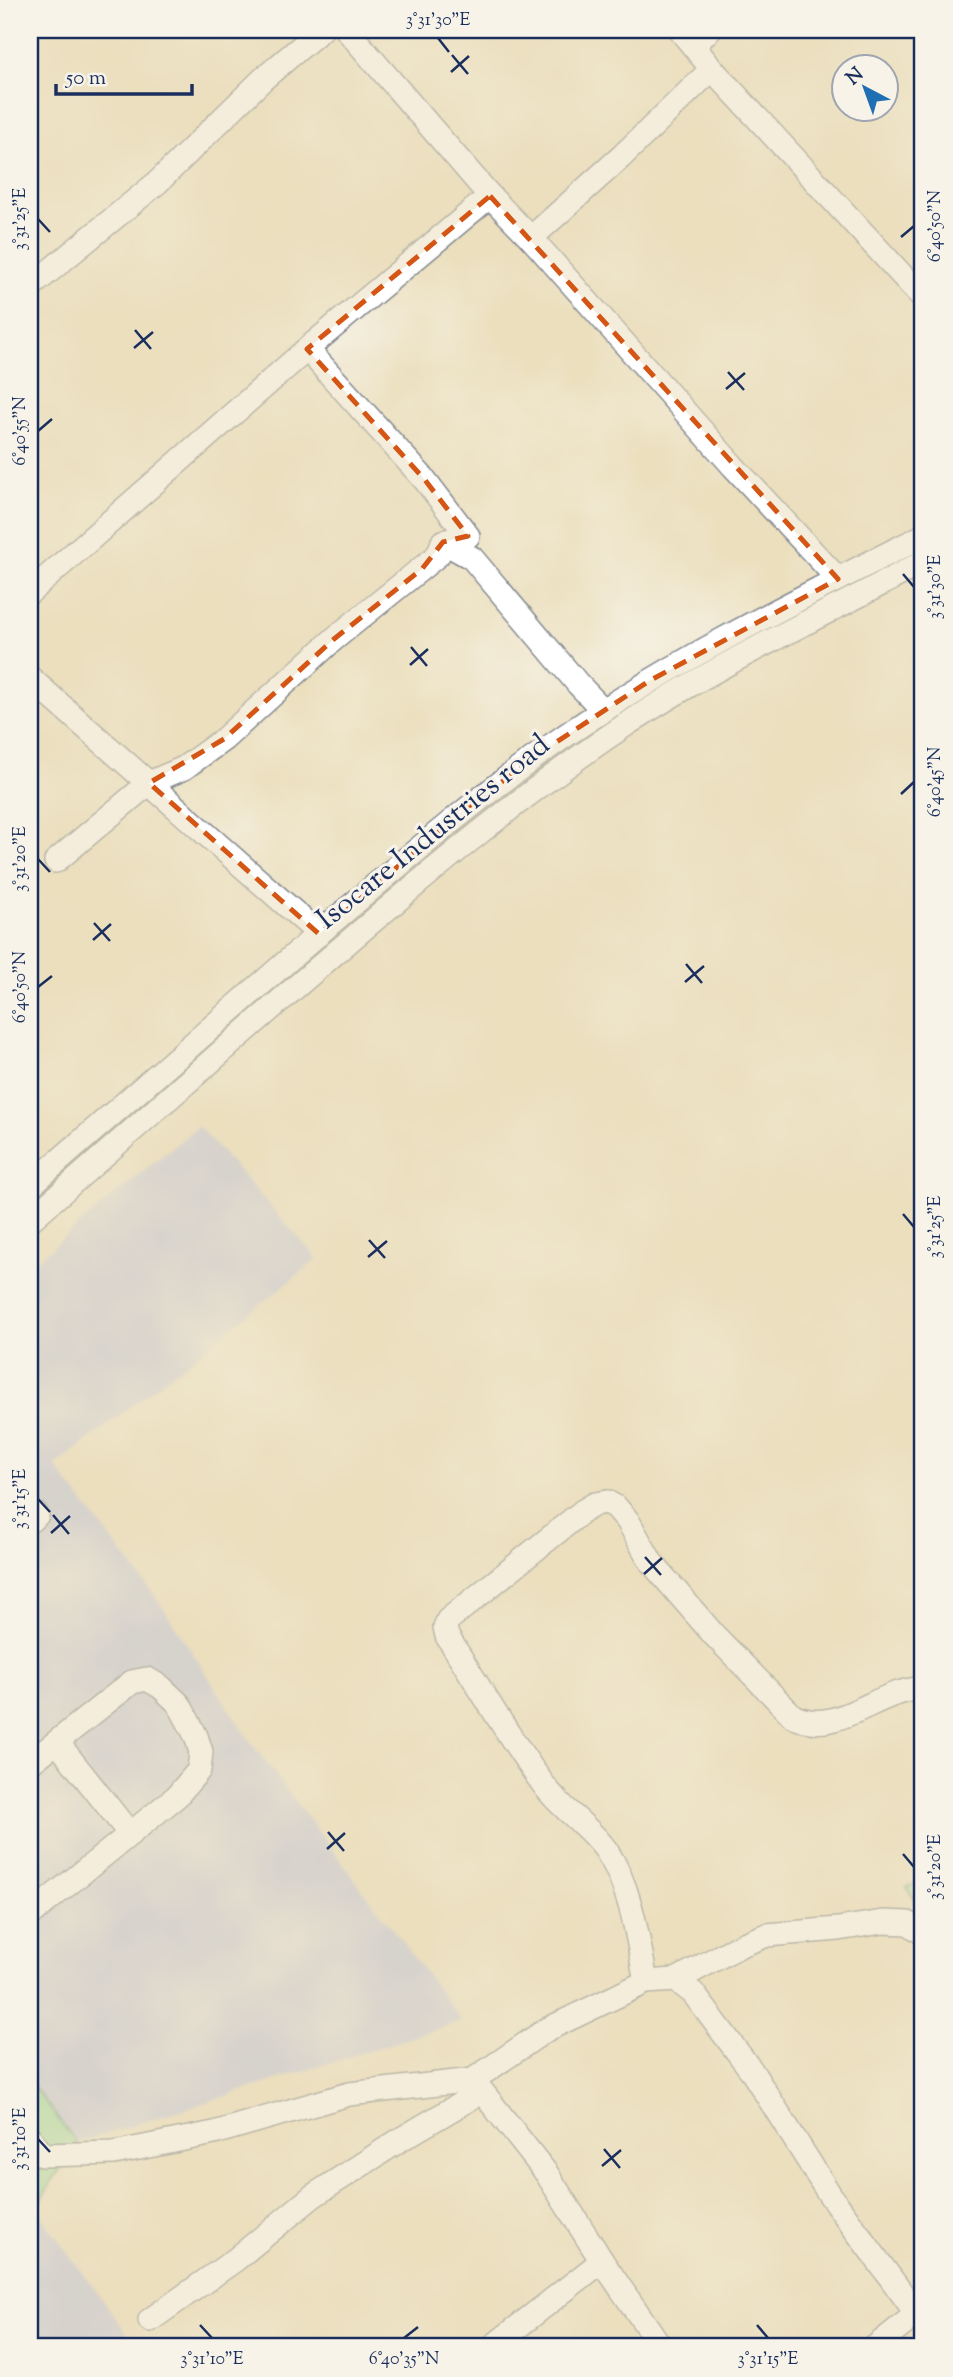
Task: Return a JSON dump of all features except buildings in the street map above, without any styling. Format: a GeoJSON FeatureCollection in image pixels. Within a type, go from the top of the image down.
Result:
{"type":"FeatureCollection","features":[{"type":"Feature","properties":{"kind":"street"},"geometry":{"type":"LineString","coordinates":[[30,287],[158,182],[263,79],[321,30]]}},
{"type":"Feature","properties":{"kind":"street"},"geometry":{"type":"LineString","coordinates":[[347,30],[490,196],[531,237],[733,466],[838,579]]}},
{"type":"Feature","properties":{"kind":"street"},"geometry":{"type":"LineString","coordinates":[[694,35],[712,69],[923,298]]}},
{"type":"Feature","properties":{"kind":"street"},"geometry":{"type":"LineString","coordinates":[[531,237],[621,157],[712,69]]}},
{"type":"Feature","properties":{"kind":"street"},"geometry":{"type":"LineString","coordinates":[[30,592],[307,349],[490,196]]}},
{"type":"Feature","properties":{"kind":"street"},"geometry":{"type":"LineString","coordinates":[[307,349],[425,480],[468,536],[443,542]]}},
{"type":"Feature","properties":{"kind":"street","name":"Isocare Industries road"},"geometry":{"type":"LineString","coordinates":[[30,1186],[465,809],[549,747],[603,710],[696,654],[923,536]]}},
{"type":"Feature","properties":{"kind":"street"},"geometry":{"type":"LineString","coordinates":[[443,542],[472,558],[603,710]]}},
{"type":"Feature","properties":{"kind":"street"},"geometry":{"type":"LineString","coordinates":[[56,861],[149,783],[184,768],[224,739],[334,639],[438,555],[443,542]]}},
{"type":"Feature","properties":{"kind":"street","name":"Isocare Industries road"},"geometry":{"type":"LineString","coordinates":[[30,1220],[356,935],[452,854],[551,777],[625,725],[708,674],[923,562]]}},
{"type":"Feature","properties":{"kind":"street"},"geometry":{"type":"LineString","coordinates":[[30,678],[319,934]]}},
{"type":"Feature","properties":{"kind":"street"},"geometry":{"type":"LineString","coordinates":[[646,1982],[635,1924],[620,1877],[606,1850],[544,1787],[447,1636],[445,1627],[448,1620],[583,1511],[607,1502],[616,1507],[628,1521],[651,1562],[696,1615],[793,1716],[806,1722],[827,1722],[897,1693],[923,1689]]}},
{"type":"Feature","properties":{"kind":"street"},"geometry":{"type":"LineString","coordinates":[[30,1763],[132,1682],[147,1679],[180,1704],[201,1752],[199,1770],[177,1796],[30,1916]]}},
{"type":"Feature","properties":{"kind":"street"},"geometry":{"type":"LineString","coordinates":[[57,1742],[130,1834]]}},
{"type":"Feature","properties":{"kind":"street"},"geometry":{"type":"LineString","coordinates":[[150,2320],[235,2260],[313,2196],[477,2086],[546,2030],[646,1982],[676,1980],[741,1945],[767,1935],[883,1922],[908,1923],[923,1933]]}},
{"type":"Feature","properties":{"kind":"street"},"geometry":{"type":"LineString","coordinates":[[676,1980],[693,1993],[751,2070],[830,2195],[920,2312],[875,2347]]}},
{"type":"Feature","properties":{"kind":"street"},"geometry":{"type":"LineString","coordinates":[[30,2138],[43,2155],[114,2153],[214,2133],[349,2094],[477,2086]]}},
{"type":"Feature","properties":{"kind":"street"},"geometry":{"type":"LineString","coordinates":[[477,2086],[547,2174],[661,2347]]}},
{"type":"Feature","properties":{"kind":"street"},"geometry":{"type":"LineString","coordinates":[[492,2347],[602,2261]]}},
{"type":"Feature","properties":{"kind":"highlighted area"},"geometry":{"type":"Polygon","coordinates":[[[490,196],[838,579],[649,681],[549,747],[465,809],[319,934],[149,783],[224,739],[334,639],[422,569],[443,542],[468,536],[425,480],[307,349],[490,196]]]}},
{"type":"Feature","properties":{"kind":"shaded area"},"geometry":{"type":"Polygon","coordinates":[[[198,1126],[318,1259],[55,1466],[156,1597],[253,1745],[462,2021],[77,2143],[30,2082],[30,1266],[198,1126]]]}},
{"type":"Feature","properties":{"kind":"shaded area"},"geometry":{"type":"Polygon","coordinates":[[[35,2208],[137,2347],[30,2347],[30,2213],[35,2208]]]}},
{"type":"Feature","properties":{"kind":"green space"},"geometry":{"type":"Polygon","coordinates":[[[923,1881],[923,1914],[907,1887],[923,1881]]]}},
{"type":"Feature","properties":{"kind":"green space"},"geometry":{"type":"Polygon","coordinates":[[[30,2082],[77,2143],[30,2213],[30,2082]]]}}]}
